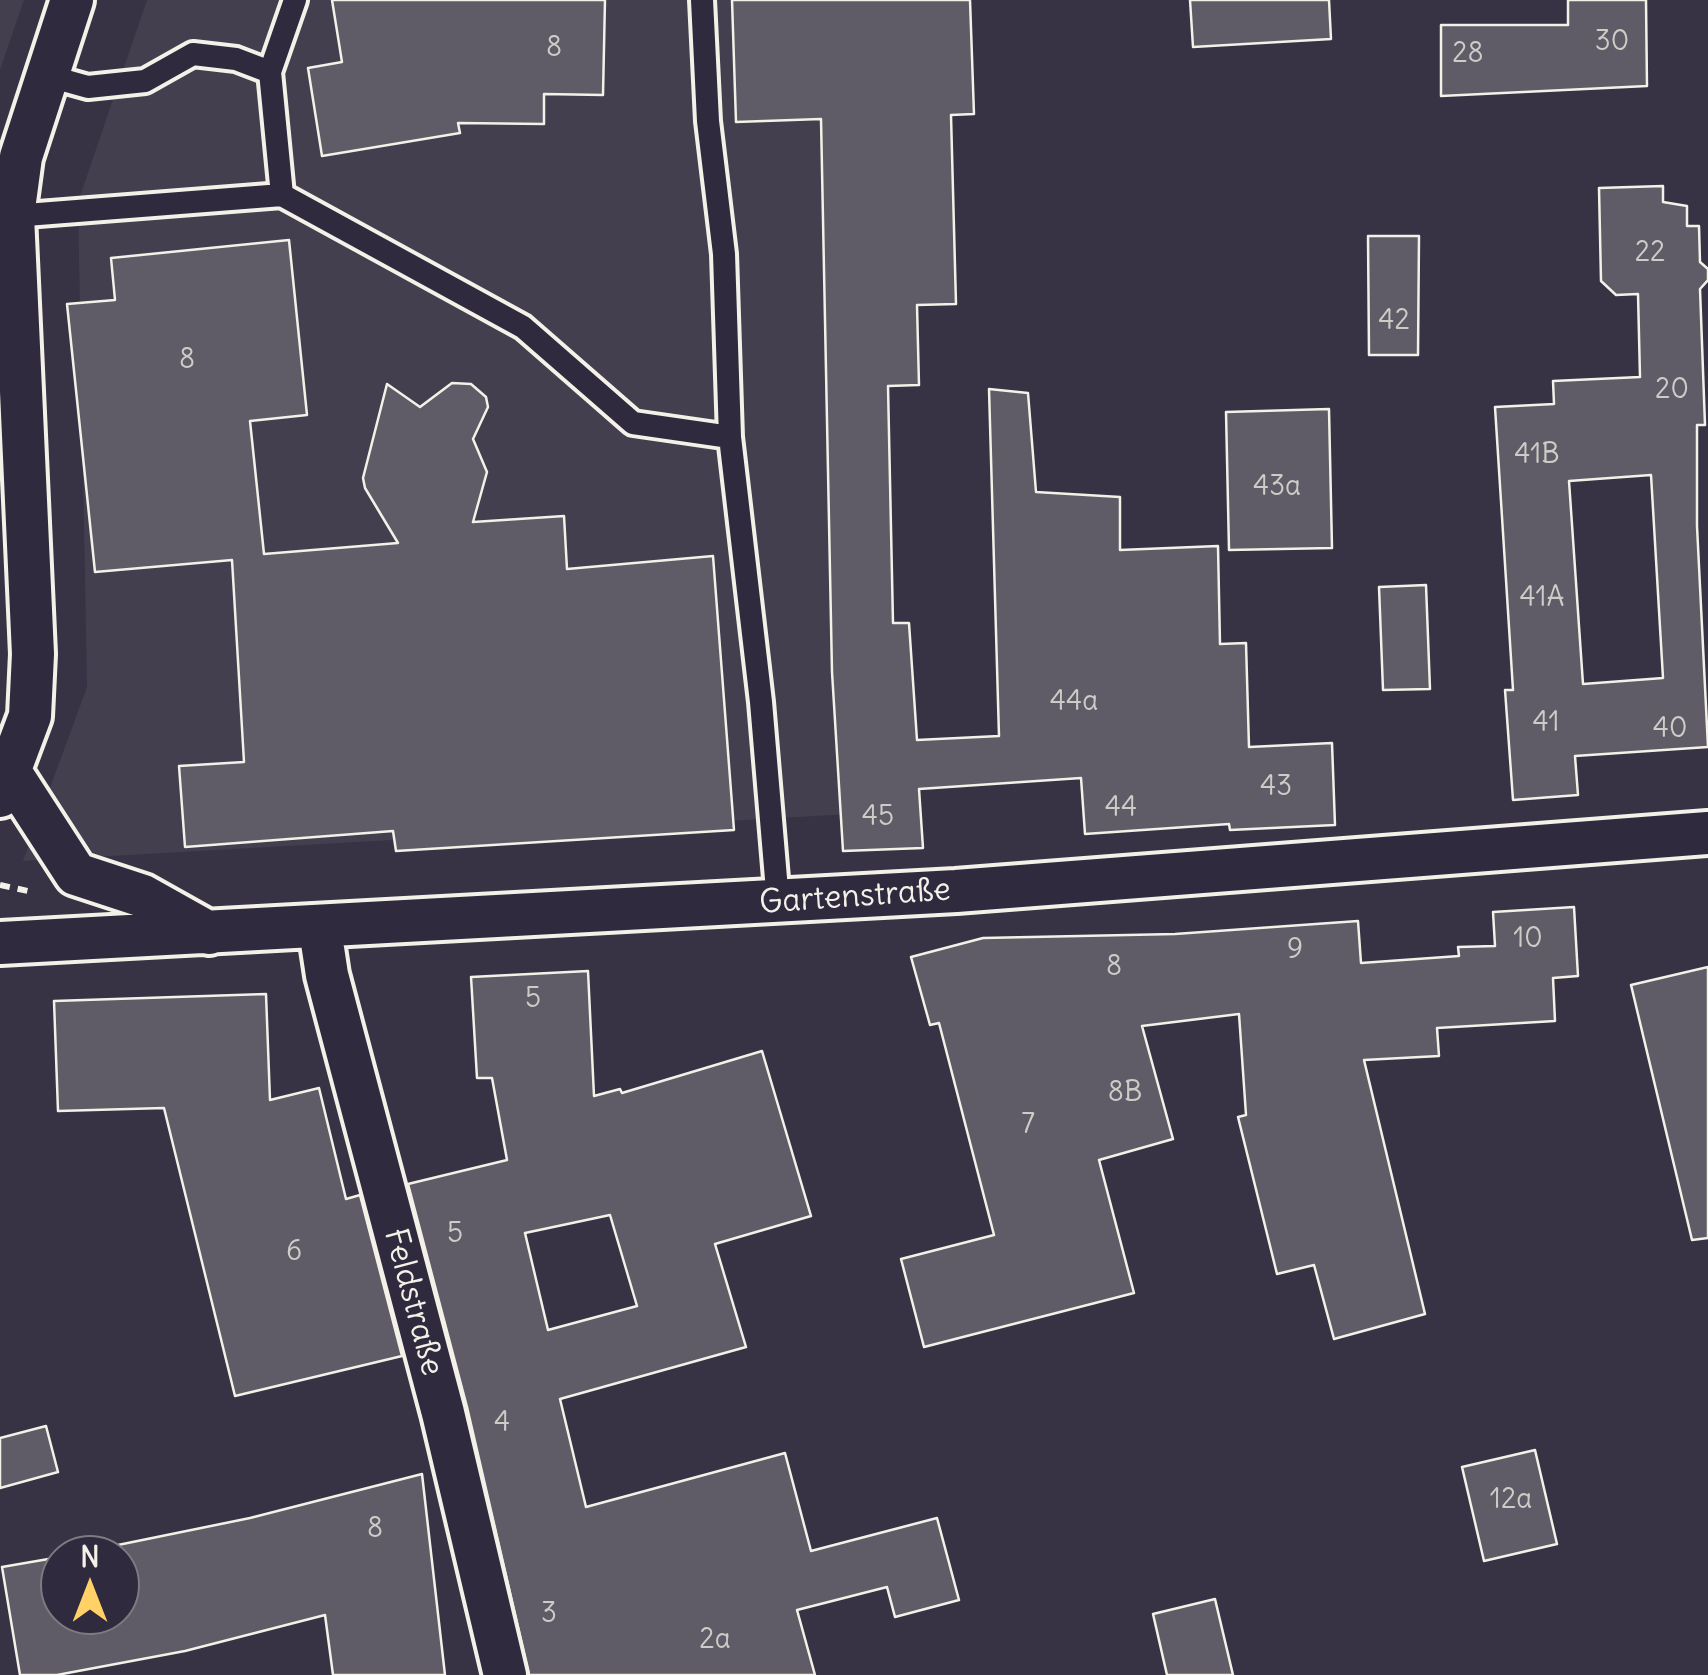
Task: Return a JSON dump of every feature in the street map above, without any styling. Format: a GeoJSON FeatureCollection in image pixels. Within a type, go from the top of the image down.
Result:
{"type":"FeatureCollection","features":[{"type":"Feature","properties":{"kind":"street"},"geometry":{"type":"LineString","coordinates":[[72,0],[21,156],[12,216],[11,408],[33,654],[30,716],[4,778],[76,874],[143,896],[209,934]]}},
{"type":"Feature","properties":{"kind":"street","name":"Gartenstraße"},"geometry":{"type":"LineString","coordinates":[[0,944],[778,902],[1708,833]]}},
{"type":"Feature","properties":{"kind":"street","name":"Feldstraße"},"geometry":{"type":"LineString","coordinates":[[320,929],[327,975],[443,1414],[505,1675]]}},
{"type":"Feature","properties":{"kind":"lane"},"geometry":{"type":"LineString","coordinates":[[282,195],[270,72],[295,0]]}},
{"type":"Feature","properties":{"kind":"lane"},"geometry":{"type":"LineString","coordinates":[[702,0],[708,121],[724,254],[730,437],[763,720],[778,902]]}},
{"type":"Feature","properties":{"kind":"lane"},"geometry":{"type":"LineString","coordinates":[[45,75],[88,87],[144,81],[194,54],[236,59],[270,72]]}},
{"type":"Feature","properties":{"kind":"lane"},"geometry":{"type":"LineString","coordinates":[[12,216],[282,195],[523,327],[632,423],[730,437]]}},
{"type":"Feature","properties":{"kind":"shaded area"},"geometry":{"type":"Polygon","coordinates":[[[0,0],[24,0],[0,70],[0,0]]]}},
{"type":"Feature","properties":{"kind":"shaded area"},"geometry":{"type":"Polygon","coordinates":[[[147,0],[836,0],[851,814],[23,861],[87,687],[78,202],[147,0]]]}},
{"type":"Feature","properties":{"kind":"building"},"geometry":{"type":"Polygon","coordinates":[[[332,0],[605,0],[603,95],[544,94],[544,124],[458,123],[460,133],[322,156],[308,68],[342,62],[332,0]]]}},
{"type":"Feature","properties":{"kind":"building"},"geometry":{"type":"Polygon","coordinates":[[[732,0],[970,0],[974,114],[951,115],[956,304],[917,305],[919,385],[888,386],[893,623],[909,623],[917,740],[999,736],[989,389],[1028,393],[1036,492],[1120,497],[1120,550],[1218,546],[1220,644],[1246,643],[1249,747],[1332,743],[1335,825],[1230,830],[1229,824],[1085,834],[1081,778],[919,789],[923,848],[843,851],[832,672],[821,119],[736,122],[732,0]]]}},
{"type":"Feature","properties":{"kind":"building"},"geometry":{"type":"Polygon","coordinates":[[[1190,0],[1329,0],[1331,39],[1193,47],[1190,0]]]}},
{"type":"Feature","properties":{"kind":"building"},"geometry":{"type":"Polygon","coordinates":[[[1568,0],[1646,0],[1647,86],[1441,96],[1441,25],[1568,25],[1568,0]]]}},
{"type":"Feature","properties":{"kind":"building"},"geometry":{"type":"Polygon","coordinates":[[[1663,186],[1663,202],[1687,206],[1687,226],[1699,226],[1700,262],[1708,269],[1708,280],[1700,289],[1705,425],[1697,425],[1697,526],[1708,747],[1575,756],[1578,795],[1513,800],[1505,690],[1513,690],[1495,407],[1554,404],[1553,381],[1640,377],[1638,294],[1616,295],[1601,281],[1599,188],[1663,186]],[[1651,475],[1569,481],[1583,684],[1663,678],[1651,475]]]}},
{"type":"Feature","properties":{"kind":"building"},"geometry":{"type":"Polygon","coordinates":[[[1368,236],[1419,236],[1418,355],[1369,355],[1368,236]]]}},
{"type":"Feature","properties":{"kind":"building"},"geometry":{"type":"Polygon","coordinates":[[[289,240],[307,415],[250,421],[264,554],[398,543],[363,478],[387,384],[420,407],[452,383],[471,384],[486,397],[488,407],[473,439],[487,472],[473,522],[564,516],[567,569],[713,556],[734,830],[396,851],[393,831],[185,847],[179,766],[244,762],[232,560],[95,572],[67,304],[115,300],[111,258],[289,240]]]}},
{"type":"Feature","properties":{"kind":"building"},"geometry":{"type":"Polygon","coordinates":[[[1329,409],[1332,548],[1229,550],[1226,412],[1329,409]]]}},
{"type":"Feature","properties":{"kind":"building"},"geometry":{"type":"Polygon","coordinates":[[[1426,585],[1430,689],[1383,690],[1379,587],[1426,585]]]}},
{"type":"Feature","properties":{"kind":"building"},"geometry":{"type":"Polygon","coordinates":[[[1574,907],[1578,976],[1553,978],[1555,1021],[1437,1028],[1439,1056],[1364,1060],[1425,1314],[1334,1339],[1314,1265],[1277,1274],[1238,1117],[1246,1115],[1239,1014],[1142,1026],[1173,1139],[1099,1160],[1134,1293],[924,1347],[901,1259],[994,1235],[939,1023],[930,1025],[911,957],[983,938],[1175,934],[1358,921],[1361,963],[1459,956],[1458,947],[1495,946],[1493,912],[1574,907]]]}},
{"type":"Feature","properties":{"kind":"building"},"geometry":{"type":"Polygon","coordinates":[[[1708,967],[1708,1238],[1692,1240],[1631,985],[1708,967]]]}},
{"type":"Feature","properties":{"kind":"building"},"geometry":{"type":"Polygon","coordinates":[[[588,971],[594,1096],[620,1089],[622,1093],[762,1051],[811,1216],[715,1244],[746,1347],[560,1399],[586,1507],[785,1453],[811,1551],[937,1518],[959,1600],[895,1617],[887,1587],[797,1610],[815,1675],[529,1675],[467,1407],[408,1184],[507,1160],[492,1078],[477,1078],[471,977],[588,971]],[[610,1215],[525,1233],[548,1330],[637,1306],[610,1215]]]}},
{"type":"Feature","properties":{"kind":"building"},"geometry":{"type":"Polygon","coordinates":[[[266,994],[270,1100],[319,1088],[346,1199],[360,1195],[402,1356],[235,1396],[164,1108],[58,1111],[54,1001],[266,994]]]}},
{"type":"Feature","properties":{"kind":"building"},"geometry":{"type":"Polygon","coordinates":[[[46,1426],[58,1472],[0,1488],[0,1438],[46,1426]]]}},
{"type":"Feature","properties":{"kind":"building"},"geometry":{"type":"Polygon","coordinates":[[[1535,1450],[1557,1544],[1484,1561],[1462,1467],[1535,1450]]]}},
{"type":"Feature","properties":{"kind":"building"},"geometry":{"type":"Polygon","coordinates":[[[422,1474],[445,1675],[333,1675],[325,1615],[185,1651],[57,1675],[20,1675],[2,1567],[40,1560],[40,1635],[140,1635],[140,1540],[250,1518],[422,1474]]]}},
{"type":"Feature","properties":{"kind":"building"},"geometry":{"type":"Polygon","coordinates":[[[1215,1599],[1233,1675],[1167,1675],[1153,1614],[1215,1599]]]}}]}
